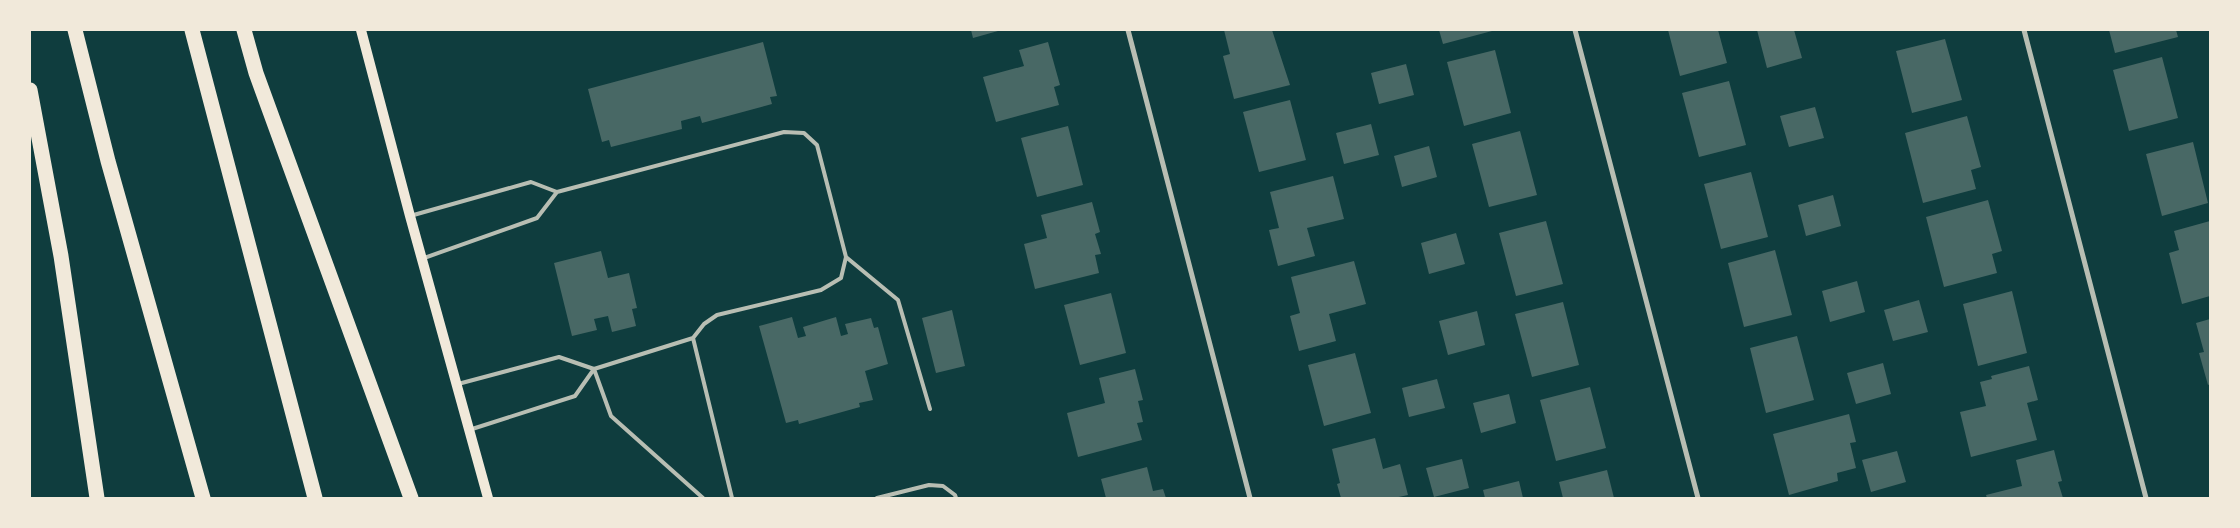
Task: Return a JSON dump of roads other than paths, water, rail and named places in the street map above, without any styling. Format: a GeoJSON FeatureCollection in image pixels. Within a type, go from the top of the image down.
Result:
{"type":"FeatureCollection","features":[{"type":"Feature","properties":{"kind":"highway"},"geometry":{"type":"LineString","coordinates":[[75,30],[108,161],[203,498]]}},
{"type":"Feature","properties":{"kind":"highway"},"geometry":{"type":"LineString","coordinates":[[192,30],[315,498]]}},
{"type":"Feature","properties":{"kind":"highway"},"geometry":{"type":"LineString","coordinates":[[244,30],[273,118],[411,498]]}},
{"type":"Feature","properties":{"kind":"highway"},"geometry":{"type":"LineString","coordinates":[[30,90],[60,256],[97,498]]}},
{"type":"Feature","properties":{"kind":"main road"},"geometry":{"type":"LineString","coordinates":[[361,30],[488,498]]}},
{"type":"Feature","properties":{"kind":"street"},"geometry":{"type":"LineString","coordinates":[[1128,30],[1250,498]]}},
{"type":"Feature","properties":{"kind":"street"},"geometry":{"type":"LineString","coordinates":[[1576,30],[1698,498]]}},
{"type":"Feature","properties":{"kind":"street"},"geometry":{"type":"LineString","coordinates":[[2024,30],[2146,498]]}},
{"type":"Feature","properties":{"kind":"lane"},"geometry":{"type":"LineString","coordinates":[[410,216],[531,182],[557,192],[784,132],[804,133],[817,145],[846,257],[841,278],[821,290],[717,315],[704,324],[693,338],[594,369],[559,357],[457,385]]}},
{"type":"Feature","properties":{"kind":"lane"},"geometry":{"type":"LineString","coordinates":[[422,258],[537,218],[557,192]]}},
{"type":"Feature","properties":{"kind":"lane"},"geometry":{"type":"LineString","coordinates":[[846,257],[898,300],[930,410]]}},
{"type":"Feature","properties":{"kind":"lane"},"geometry":{"type":"LineString","coordinates":[[693,338],[732,498]]}},
{"type":"Feature","properties":{"kind":"lane"},"geometry":{"type":"LineString","coordinates":[[470,430],[575,396],[594,369]]}},
{"type":"Feature","properties":{"kind":"lane"},"geometry":{"type":"LineString","coordinates":[[594,369],[611,416],[703,498]]}},
{"type":"Feature","properties":{"kind":"lane"},"geometry":{"type":"LineString","coordinates":[[877,498],[929,485],[943,486],[955,495],[956,498]]}}]}
